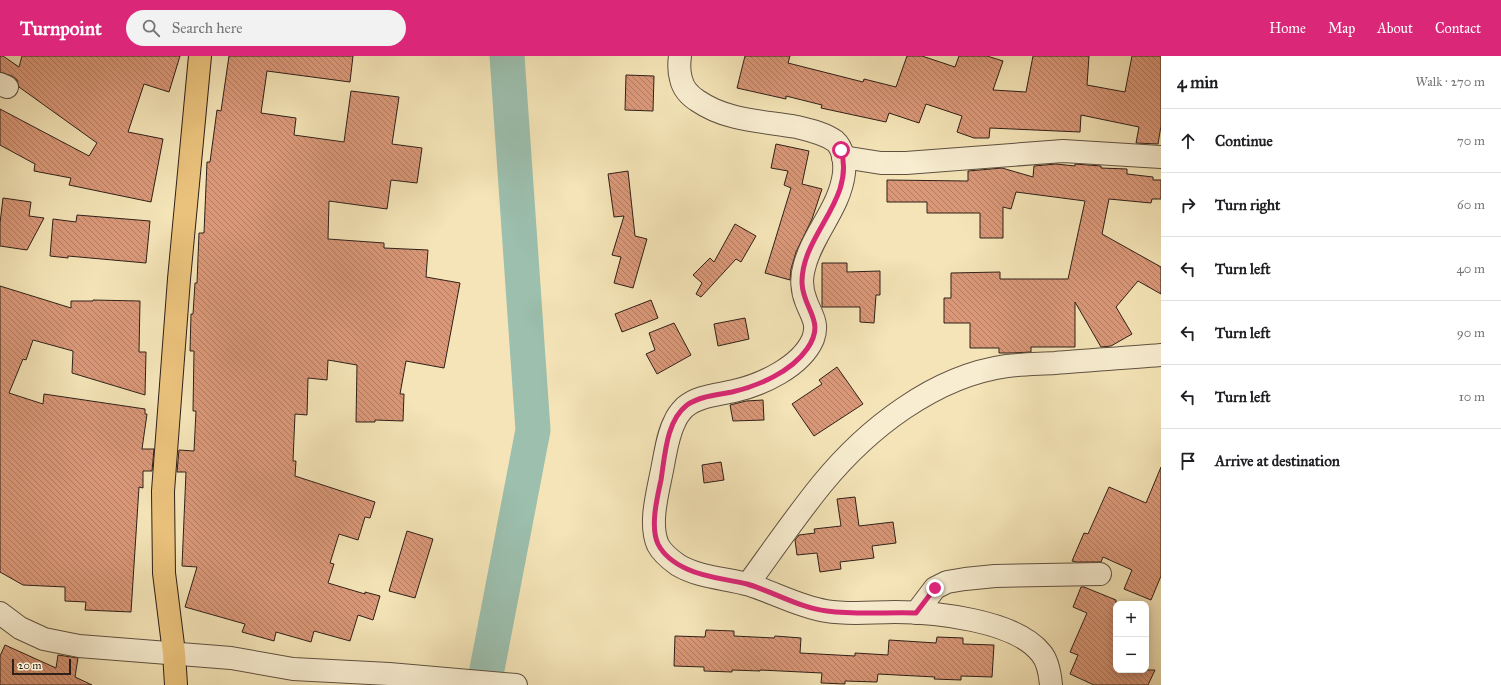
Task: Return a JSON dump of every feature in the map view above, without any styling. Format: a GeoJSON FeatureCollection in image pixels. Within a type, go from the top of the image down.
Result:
{"type":"FeatureCollection","features":[{"type":"Feature","properties":{"kind":"highway"},"geometry":{"type":"LineString","coordinates":[[176,685],[174,653],[164,573],[163,491],[179,279],[200,56]]}},
{"type":"Feature","properties":{"kind":"street"},"geometry":{"type":"LineString","coordinates":[[680,56],[681,81],[690,95],[702,104],[721,113],[745,119],[806,129],[823,135],[836,142],[841,150],[844,172],[840,189],[834,204],[806,259],[802,272],[802,286],[805,301],[812,313],[815,326],[813,338],[807,350],[792,364],[770,379],[752,387],[705,397],[688,405],[676,418],[670,434],[656,505],[655,527],[658,544],[666,555],[688,570],[748,584],[808,607],[825,611],[847,613],[916,613],[965,619],[1018,634],[1032,644],[1042,654],[1050,673],[1051,685]]}},
{"type":"Feature","properties":{"kind":"street"},"geometry":{"type":"LineString","coordinates":[[843,157],[881,163],[906,163],[1063,151],[1161,157]]}},
{"type":"Feature","properties":{"kind":"street"},"geometry":{"type":"LineString","coordinates":[[748,584],[822,485],[838,467],[865,440],[889,420],[934,390],[970,375],[1006,366],[1161,355]]}},
{"type":"Feature","properties":{"kind":"street"},"geometry":{"type":"LineString","coordinates":[[916,613],[935,588],[946,582],[965,578],[994,576],[1100,574]]}},
{"type":"Feature","properties":{"kind":"street"},"geometry":{"type":"LineString","coordinates":[[0,613],[20,628],[44,639],[79,646],[231,658],[293,669],[389,674],[516,685]]}},
{"type":"Feature","properties":{"kind":"street"},"geometry":{"type":"LineString","coordinates":[[278,685],[293,669]]}},
{"type":"Feature","properties":{"kind":"building"},"geometry":{"type":"Polygon","coordinates":[[[0,56],[3,56],[19,67],[22,56],[180,56],[169,92],[144,84],[128,132],[163,139],[151,202],[69,185],[71,178],[34,171],[35,164],[0,145],[0,109],[89,156],[97,143],[19,87],[17,80],[12,76],[0,72],[0,56]]]}},
{"type":"Feature","properties":{"kind":"building"},"geometry":{"type":"Polygon","coordinates":[[[229,56],[353,56],[350,82],[267,71],[261,113],[296,118],[294,135],[344,142],[351,91],[399,97],[392,144],[422,148],[417,183],[391,180],[387,209],[329,201],[328,239],[384,243],[384,248],[428,250],[426,277],[460,283],[444,368],[406,361],[400,394],[404,394],[403,421],[375,420],[375,422],[356,422],[357,365],[328,360],[327,380],[308,378],[307,415],[295,414],[293,461],[296,461],[295,476],[375,502],[370,518],[365,517],[358,540],[339,534],[330,563],[334,564],[328,583],[365,594],[365,592],[380,596],[373,620],[358,615],[350,641],[314,631],[311,642],[276,632],[274,641],[242,632],[245,624],[185,607],[197,567],[182,566],[186,472],[177,472],[179,450],[194,451],[196,411],[193,411],[194,351],[190,351],[191,314],[193,314],[195,283],[197,283],[199,233],[204,233],[207,162],[210,162],[217,110],[221,111],[229,56]]]}},
{"type":"Feature","properties":{"kind":"building"},"geometry":{"type":"Polygon","coordinates":[[[745,56],[790,56],[788,63],[863,82],[864,79],[896,87],[907,56],[922,56],[955,67],[959,56],[987,56],[1003,61],[993,90],[1026,92],[1033,56],[1089,56],[1087,85],[1125,92],[1132,56],[1161,56],[1161,126],[1158,144],[1136,143],[1139,127],[1081,115],[1080,132],[990,128],[989,138],[974,138],[957,132],[962,116],[926,104],[919,123],[889,113],[886,122],[821,108],[822,105],[786,96],[786,99],[737,88],[745,56]]]}},
{"type":"Feature","properties":{"kind":"building"},"geometry":{"type":"Polygon","coordinates":[[[626,75],[654,76],[653,111],[625,110],[626,75]]]}},
{"type":"Feature","properties":{"kind":"building"},"geometry":{"type":"Polygon","coordinates":[[[776,144],[809,151],[802,184],[822,189],[812,219],[796,252],[791,269],[790,280],[765,273],[791,188],[784,185],[788,171],[771,168],[776,144]]]}},
{"type":"Feature","properties":{"kind":"building"},"geometry":{"type":"Polygon","coordinates":[[[1056,164],[1075,166],[1075,164],[1101,166],[1101,168],[1127,169],[1127,174],[1153,177],[1153,180],[1161,180],[1161,199],[1152,199],[1151,203],[1109,199],[1102,234],[1161,267],[1161,294],[1138,281],[1116,307],[1132,334],[1111,346],[1101,347],[1075,302],[1075,347],[1031,347],[1031,352],[1012,353],[999,353],[999,348],[970,348],[970,323],[944,323],[944,298],[951,298],[951,273],[1000,272],[1000,279],[1068,279],[1085,201],[1016,192],[1011,209],[1003,207],[1003,238],[980,238],[980,213],[927,213],[927,202],[887,202],[887,180],[968,181],[968,171],[1002,168],[1033,177],[1034,166],[1056,164]]]}},
{"type":"Feature","properties":{"kind":"building"},"geometry":{"type":"Polygon","coordinates":[[[628,171],[635,236],[647,239],[633,288],[614,283],[621,257],[612,255],[624,216],[614,217],[608,174],[628,171]]]}},
{"type":"Feature","properties":{"kind":"building"},"geometry":{"type":"Polygon","coordinates":[[[3,198],[31,202],[29,216],[44,218],[27,250],[0,246],[0,223],[3,198]]]}},
{"type":"Feature","properties":{"kind":"building"},"geometry":{"type":"Polygon","coordinates":[[[77,215],[150,221],[146,263],[68,256],[68,258],[50,256],[53,219],[76,222],[77,215]]]}},
{"type":"Feature","properties":{"kind":"building"},"geometry":{"type":"Polygon","coordinates":[[[735,224],[756,236],[741,262],[736,259],[701,297],[696,294],[702,283],[693,275],[710,258],[714,262],[735,224]]]}},
{"type":"Feature","properties":{"kind":"building"},"geometry":{"type":"Polygon","coordinates":[[[822,263],[847,263],[847,272],[880,271],[880,295],[876,295],[874,323],[860,322],[860,307],[822,307],[822,263]]]}},
{"type":"Feature","properties":{"kind":"building"},"geometry":{"type":"Polygon","coordinates":[[[0,286],[71,308],[71,301],[140,301],[139,352],[146,352],[145,395],[72,373],[73,351],[33,340],[26,360],[23,359],[9,393],[43,404],[44,394],[145,409],[145,414],[147,414],[142,449],[154,449],[152,471],[143,471],[143,488],[139,487],[131,612],[85,610],[86,602],[65,601],[65,587],[23,585],[0,572],[0,286]]]}},
{"type":"Feature","properties":{"kind":"building"},"geometry":{"type":"Polygon","coordinates":[[[651,300],[658,318],[622,332],[615,314],[651,300]]]}},
{"type":"Feature","properties":{"kind":"building"},"geometry":{"type":"Polygon","coordinates":[[[745,318],[749,339],[718,346],[714,324],[745,318]]]}},
{"type":"Feature","properties":{"kind":"building"},"geometry":{"type":"Polygon","coordinates":[[[674,323],[691,355],[657,374],[646,354],[655,350],[649,333],[674,323]]]}},
{"type":"Feature","properties":{"kind":"building"},"geometry":{"type":"Polygon","coordinates":[[[837,367],[863,404],[814,436],[792,404],[822,384],[819,380],[837,367]]]}},
{"type":"Feature","properties":{"kind":"building"},"geometry":{"type":"Polygon","coordinates":[[[763,400],[764,420],[733,421],[730,405],[746,401],[763,400]]]}},
{"type":"Feature","properties":{"kind":"building"},"geometry":{"type":"Polygon","coordinates":[[[721,462],[724,480],[704,483],[702,465],[721,462]]]}},
{"type":"Feature","properties":{"kind":"building"},"geometry":{"type":"Polygon","coordinates":[[[1161,467],[1161,576],[1151,600],[1124,589],[1132,570],[1103,557],[1101,562],[1072,561],[1084,533],[1088,534],[1109,487],[1146,503],[1161,467]]]}},
{"type":"Feature","properties":{"kind":"building"},"geometry":{"type":"Polygon","coordinates":[[[855,497],[859,526],[893,522],[896,543],[872,546],[874,558],[840,562],[841,569],[820,572],[817,553],[797,555],[795,540],[799,535],[815,533],[814,529],[841,526],[837,499],[855,497]]]}},
{"type":"Feature","properties":{"kind":"building"},"geometry":{"type":"Polygon","coordinates":[[[407,531],[433,539],[415,598],[389,591],[407,531]]]}},
{"type":"Feature","properties":{"kind":"building"},"geometry":{"type":"Polygon","coordinates":[[[1081,587],[1116,600],[1113,601],[1113,673],[1149,673],[1149,670],[1155,670],[1148,685],[1094,685],[1070,674],[1078,655],[1070,652],[1087,613],[1073,607],[1081,587]]]}},
{"type":"Feature","properties":{"kind":"building"},"geometry":{"type":"Polygon","coordinates":[[[706,630],[734,631],[734,636],[774,638],[775,636],[801,638],[800,653],[855,656],[855,653],[888,655],[889,640],[936,643],[937,637],[963,638],[963,644],[994,645],[992,677],[961,676],[961,680],[878,674],[877,682],[845,681],[845,684],[821,683],[822,673],[760,670],[732,670],[732,672],[704,671],[704,667],[674,666],[675,636],[705,637],[706,630]]]}},
{"type":"Feature","properties":{"kind":"building"},"geometry":{"type":"Polygon","coordinates":[[[5,645],[56,668],[58,655],[78,658],[75,677],[92,685],[0,685],[0,656],[5,645]]]}},
{"type":"Feature","properties":{"kind":"waterway"},"geometry":{"type":"LineString","coordinates":[[484,685],[533,430],[507,56]]}},
{"type":"Feature","properties":{"kind":"route"},"geometry":{"type":"LineString","coordinates":[[841,150],[844,172],[840,189],[806,259],[802,272],[802,286],[805,301],[812,313],[815,326],[813,338],[807,350],[792,364],[770,379],[752,387],[705,397],[688,405],[676,418],[670,434],[656,505],[655,527],[658,544],[666,555],[688,570],[704,575],[748,584],[808,607],[825,611],[847,613],[916,613],[935,588]]}}]}
